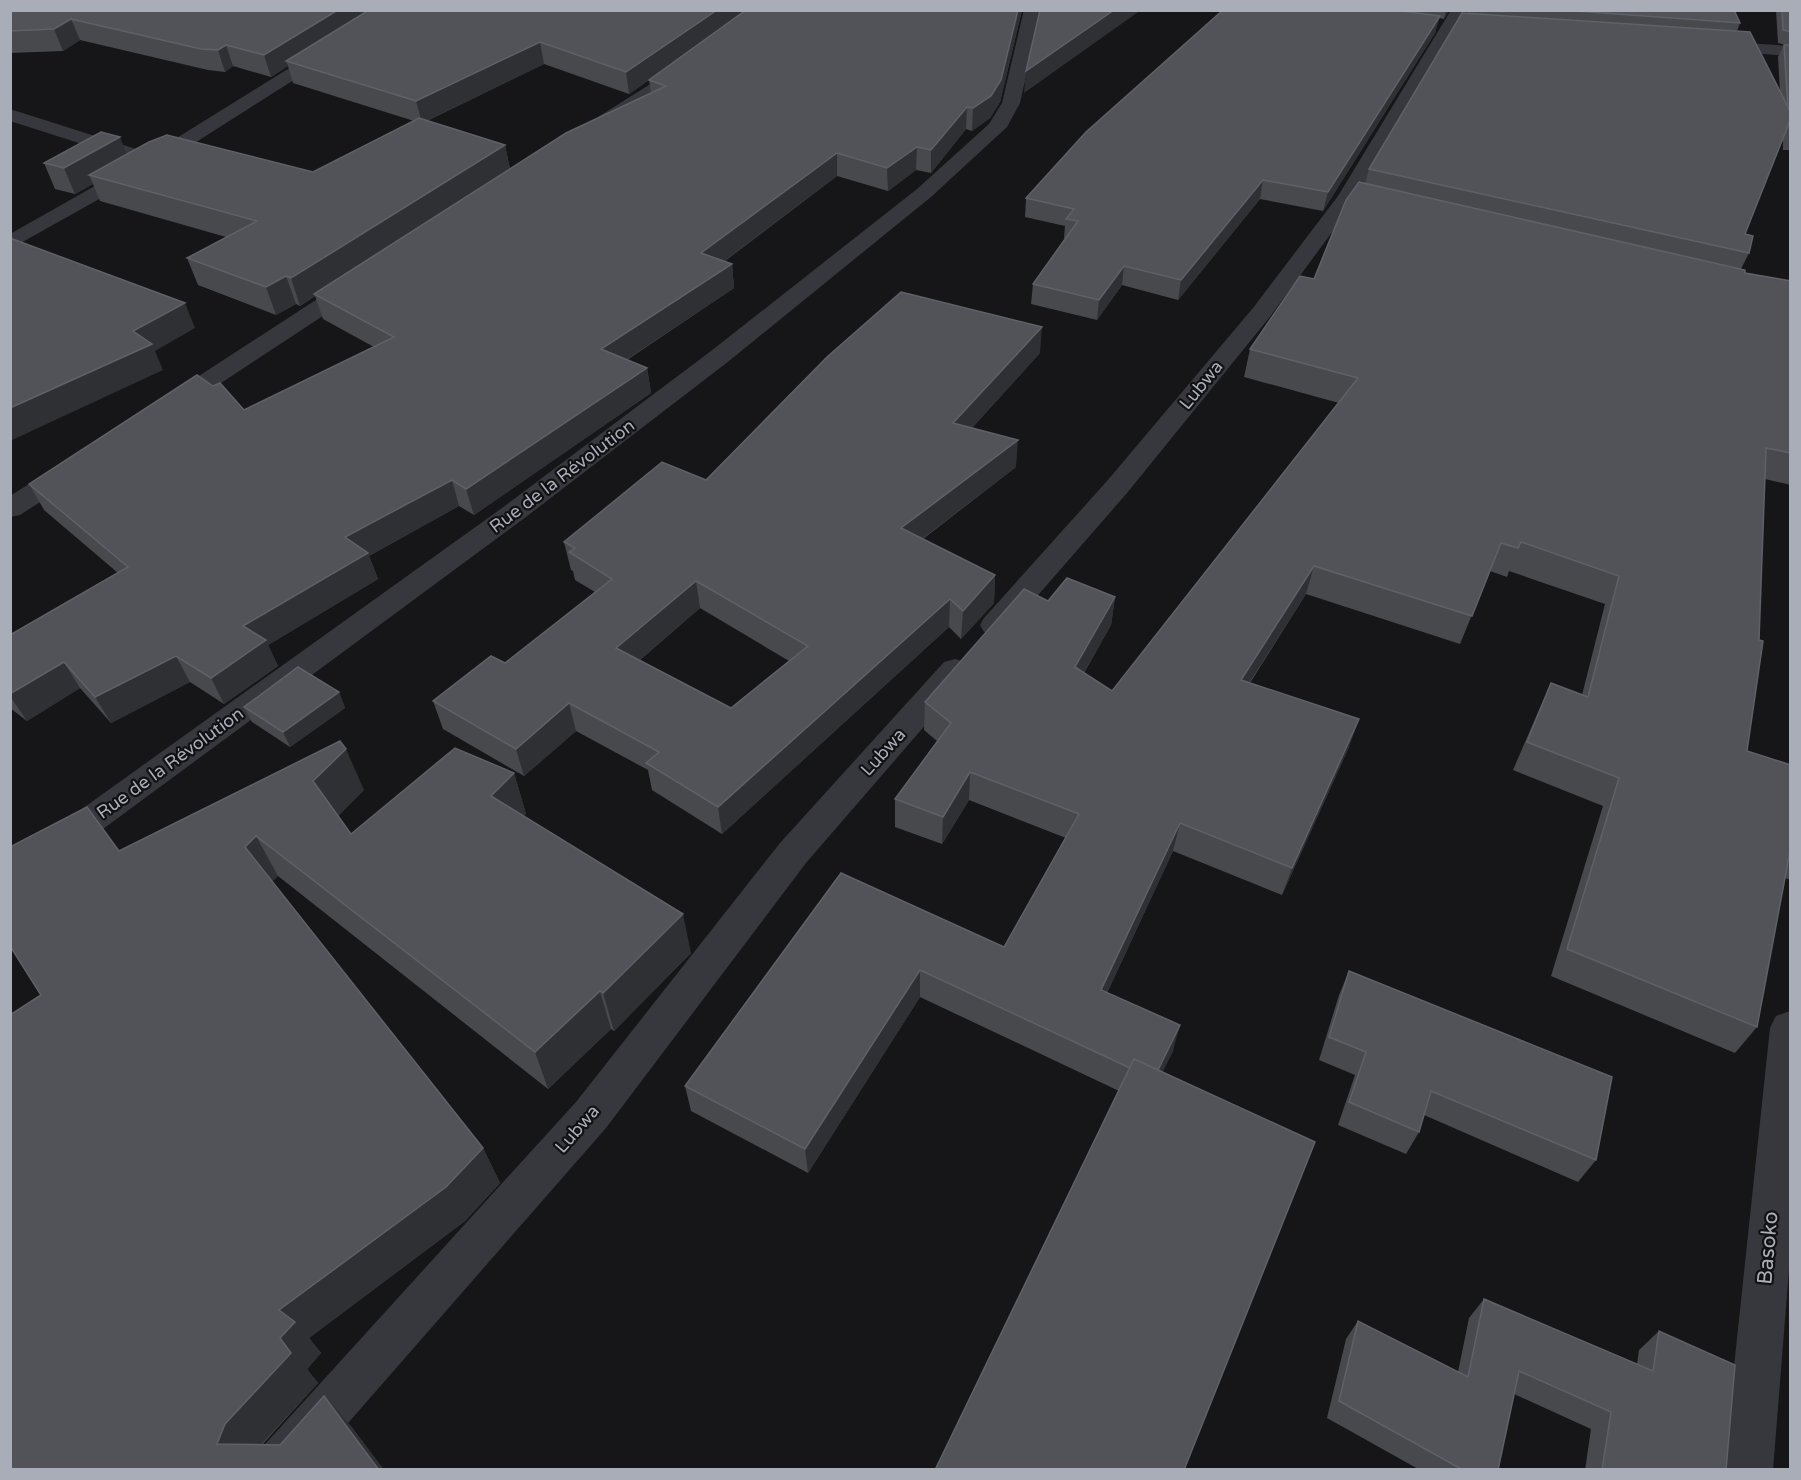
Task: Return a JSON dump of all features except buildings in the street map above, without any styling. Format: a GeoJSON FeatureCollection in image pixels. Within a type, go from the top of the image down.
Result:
{"type":"FeatureCollection","features":[{"type":"Feature","properties":{"kind":"street"},"geometry":{"type":"LineString","coordinates":[[10,243],[153,161],[396,10]]}},
{"type":"Feature","properties":{"kind":"street","name":"Rue de la Révolution"},"geometry":{"type":"LineString","coordinates":[[10,873],[91,820],[512,514],[720,356],[924,193],[997,127],[1005,114],[1011,103],[1033,10]]}},
{"type":"Feature","properties":{"kind":"street","name":"Lubwa"},"geometry":{"type":"LineString","coordinates":[[274,1470],[591,1115],[793,853],[1117,488],[1261,312],[1358,201],[1452,22]]}},
{"type":"Feature","properties":{"kind":"street"},"geometry":{"type":"LineString","coordinates":[[1696,45],[1791,51]]}},
{"type":"Feature","properties":{"kind":"street"},"geometry":{"type":"LineString","coordinates":[[591,131],[708,52]]}},
{"type":"Feature","properties":{"kind":"street"},"geometry":{"type":"LineString","coordinates":[[10,115],[153,161]]}},
{"type":"Feature","properties":{"kind":"street"},"geometry":{"type":"LineString","coordinates":[[145,422],[376,271]]}},
{"type":"Feature","properties":{"kind":"street"},"geometry":{"type":"LineString","coordinates":[[10,509],[85,461]]}},
{"type":"Feature","properties":{"kind":"street","name":"Basoko"},"geometry":{"type":"LineString","coordinates":[[1748,1470],[1791,1028]]}}]}
